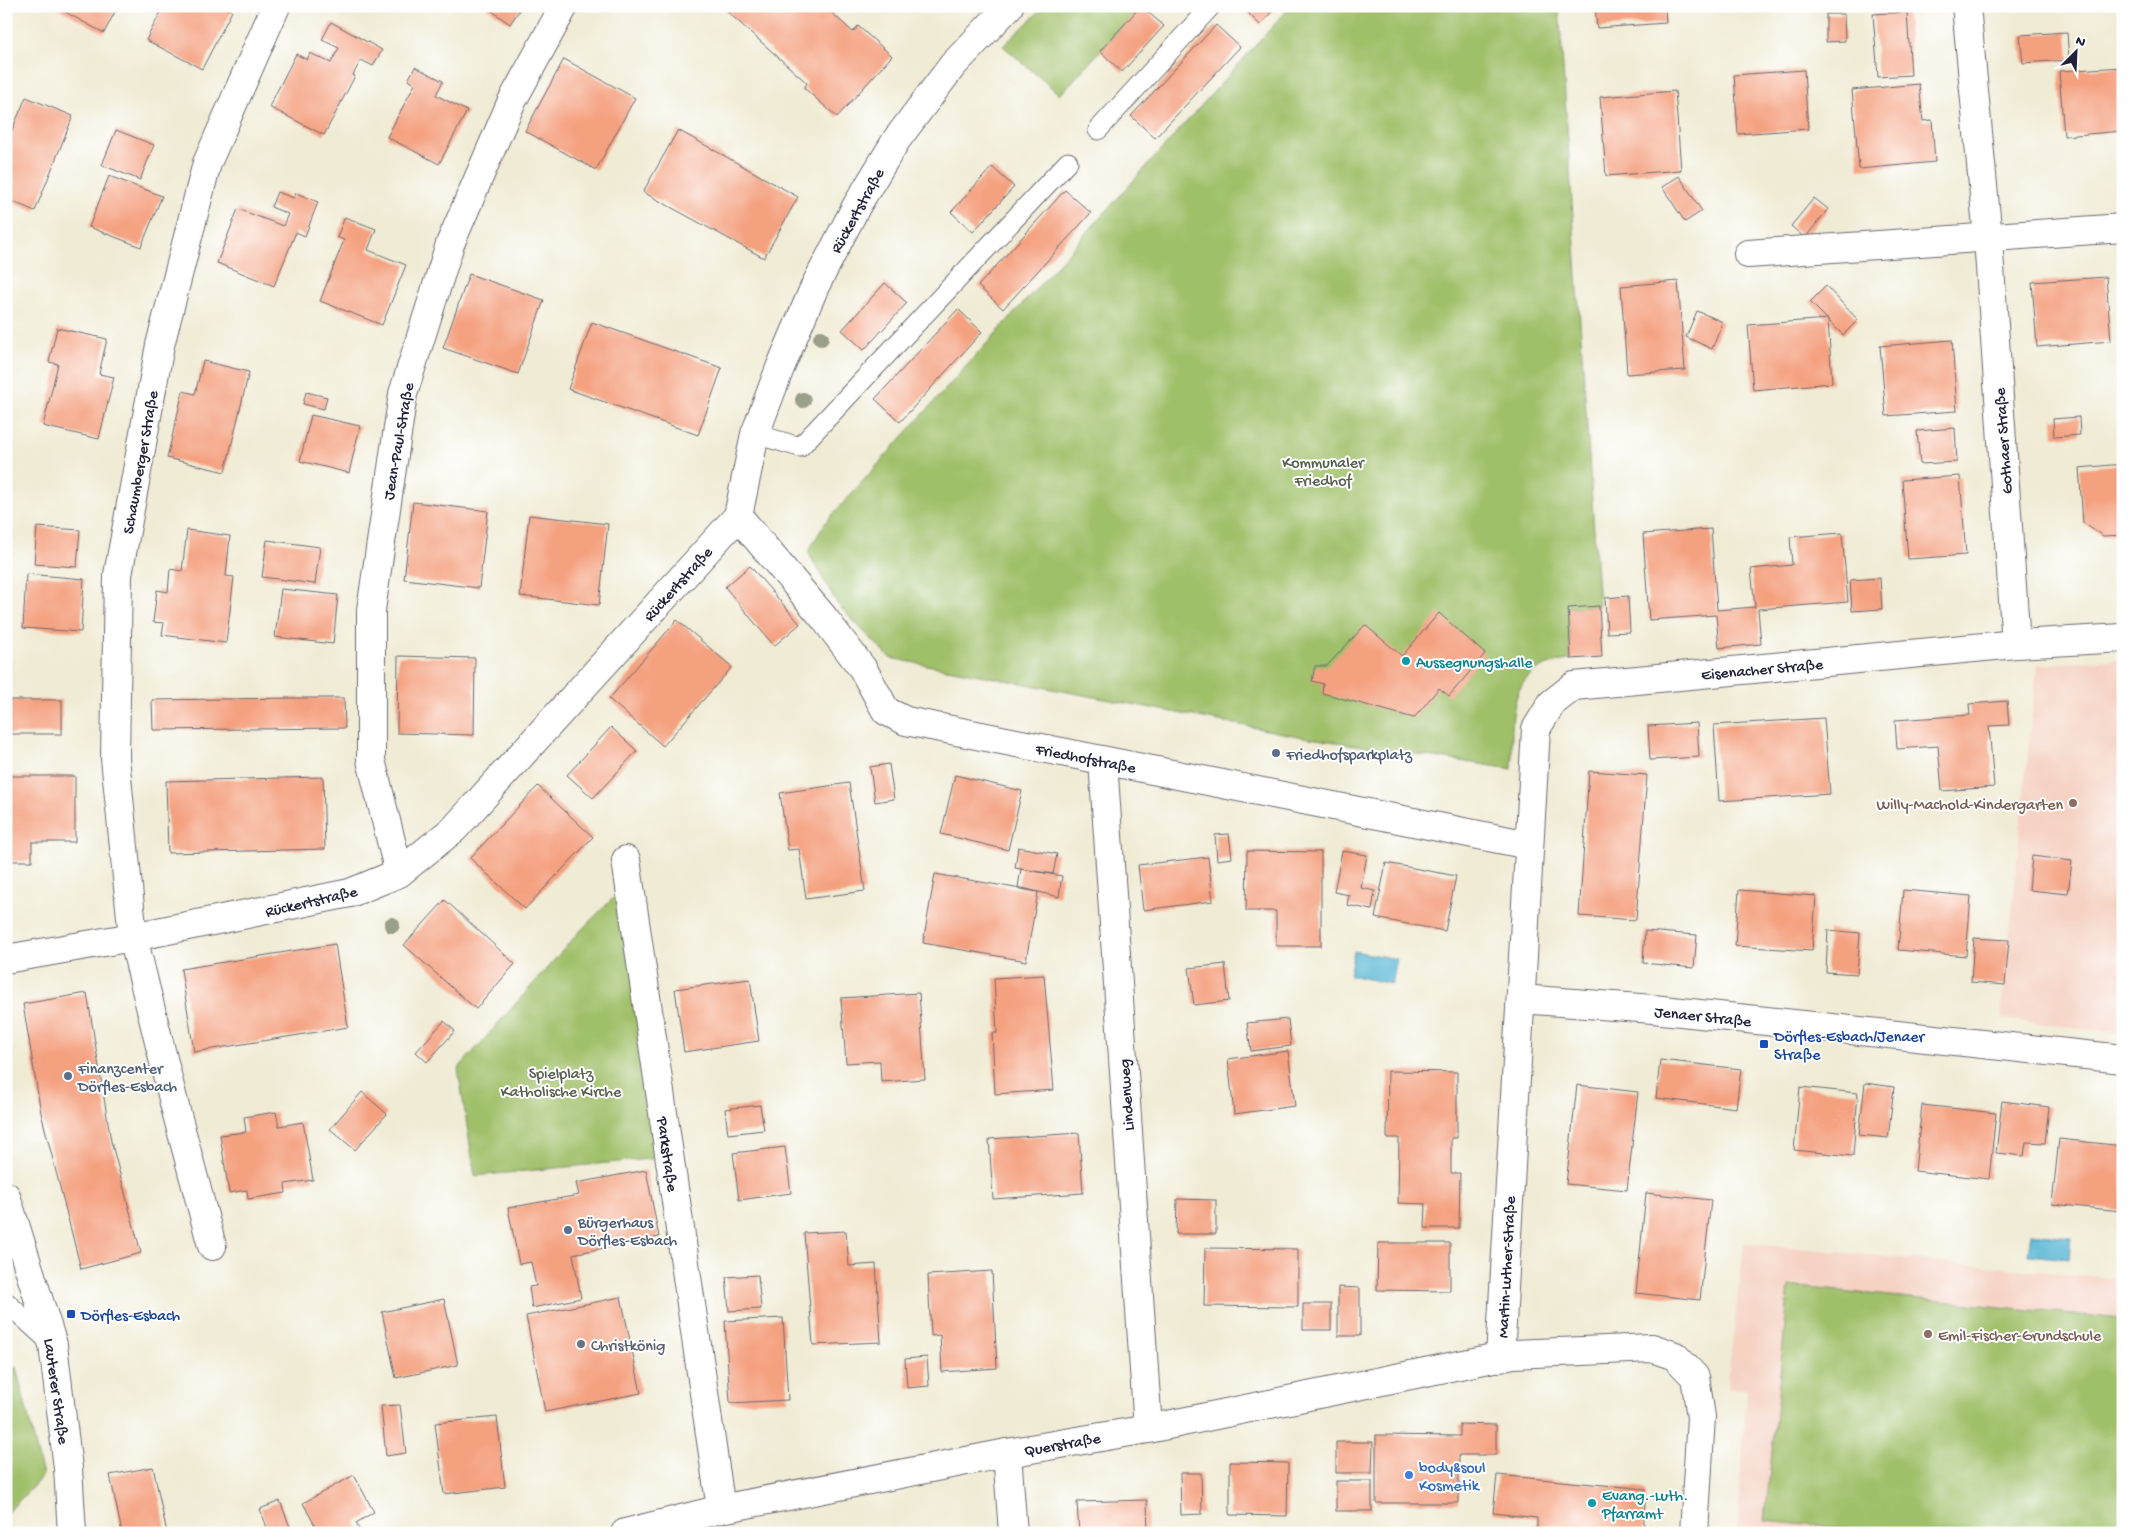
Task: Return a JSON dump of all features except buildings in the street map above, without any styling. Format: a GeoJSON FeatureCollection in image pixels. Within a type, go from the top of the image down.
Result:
{"type":"FeatureCollection","features":[{"type":"Feature","properties":{"kind":"street","name":"Schaumberger Straße"},"geometry":{"type":"LineString","coordinates":[[133,938],[115,758],[118,575],[160,345],[206,163],[276,6]]}},
{"type":"Feature","properties":{"kind":"street","name":"Jean-Paul-Straße"},"geometry":{"type":"LineString","coordinates":[[399,872],[371,760],[371,610],[403,394],[450,244],[511,103],[564,6]]}},
{"type":"Feature","properties":{"kind":"street","name":"Rückertstraße"},"geometry":{"type":"LineString","coordinates":[[6,959],[133,938],[350,893],[399,872],[455,828],[738,516],[755,434],[815,286],[857,204],[897,139],[948,72],[973,42],[1009,6]]}},
{"type":"Feature","properties":{"kind":"street","name":"Gothaer Straße"},"geometry":{"type":"LineString","coordinates":[[1966,6],[1988,238],[2016,644]]}},
{"type":"Feature","properties":{"kind":"street"},"geometry":{"type":"LineString","coordinates":[[1748,254],[2123,228]]}},
{"type":"Feature","properties":{"kind":"street","name":"Friedhofstraße"},"geometry":{"type":"LineString","coordinates":[[738,516],[824,618],[864,669],[886,711],[906,721],[1103,761],[1292,796],[1529,845]]}},
{"type":"Feature","properties":{"kind":"street","name":"Eisenacher Straße"},"geometry":{"type":"LineString","coordinates":[[1529,845],[1536,729],[1552,703],[1574,686],[2016,644],[2123,638]]}},
{"type":"Feature","properties":{"kind":"street","name":"Lindenweg"},"geometry":{"type":"LineString","coordinates":[[1103,761],[1148,1429]]}},
{"type":"Feature","properties":{"kind":"street","name":"Martin-Luther-Straße"},"geometry":{"type":"LineString","coordinates":[[1529,845],[1500,1358],[1522,1354],[1652,1348],[1675,1356],[1696,1377],[1701,1417],[1694,1533]]}},
{"type":"Feature","properties":{"kind":"street","name":"Parkstraße"},"geometry":{"type":"LineString","coordinates":[[626,860],[721,1508]]}},
{"type":"Feature","properties":{"kind":"street"},"geometry":{"type":"LineString","coordinates":[[133,938],[174,1107],[212,1246]]}},
{"type":"Feature","properties":{"kind":"street","name":"Jenaer Straße"},"geometry":{"type":"LineString","coordinates":[[1521,999],[1653,1009],[2123,1059]]}},
{"type":"Feature","properties":{"kind":"street","name":"Lauterer Straße"},"geometry":{"type":"LineString","coordinates":[[6,1196],[53,1345],[68,1468],[72,1533]]}},
{"type":"Feature","properties":{"kind":"street","name":"Querstraße"},"geometry":{"type":"LineString","coordinates":[[625,1533],[721,1508],[1007,1452],[1148,1429],[1500,1358]]}},
{"type":"Feature","properties":{"kind":"street"},"geometry":{"type":"LineString","coordinates":[[1007,1452],[1013,1533]]}},
{"type":"Feature","properties":{"kind":"lane"},"geometry":{"type":"LineString","coordinates":[[1098,130],[1211,6]]}},
{"type":"Feature","properties":{"kind":"lane"},"geometry":{"type":"LineString","coordinates":[[755,434],[800,447],[1068,162]]}},
{"type":"Feature","properties":{"kind":"lane"},"geometry":{"type":"LineString","coordinates":[[6,1302],[53,1345]]}},
{"type":"Feature","properties":{"kind":"shaded area","name":"Willy-Machold-Kindergarten"},"geometry":{"type":"Polygon","coordinates":[[[2123,659],[2123,1033],[2001,1019],[2037,665],[2123,659]]]}},
{"type":"Feature","properties":{"kind":"shaded area","name":"Emil-Fischer-Grundschule"},"geometry":{"type":"Polygon","coordinates":[[[1744,1243],[2123,1279],[2123,1533],[1737,1533],[1747,1390],[1727,1389],[1744,1243]]]}},
{"type":"Feature","properties":{"kind":"green space"},"geometry":{"type":"Polygon","coordinates":[[[1045,6],[1141,6],[1060,95],[1003,46],[1045,6]]]}},
{"type":"Feature","properties":{"kind":"green space","name":"Kommunaler Friedhof"},"geometry":{"type":"Polygon","coordinates":[[[1291,6],[1559,6],[1599,606],[1568,608],[1571,659],[1541,668],[1529,676],[1521,686],[1513,712],[1512,769],[1303,737],[890,658],[838,605],[808,552],[825,523],[1291,6]]]}},
{"type":"Feature","properties":{"kind":"green space","name":"Spielplatz Katholische Kirche"},"geometry":{"type":"Polygon","coordinates":[[[620,891],[659,1158],[475,1176],[458,1069],[579,932],[620,891]]]}},
{"type":"Feature","properties":{"kind":"green space","name":"Emil-Fischer-Grundschule"},"geometry":{"type":"Polygon","coordinates":[[[1789,1286],[2123,1319],[2123,1533],[1898,1533],[1765,1520],[1789,1286]]]}},
{"type":"Feature","properties":{"kind":"green space"},"geometry":{"type":"Polygon","coordinates":[[[16,1367],[43,1476],[6,1514],[6,1371],[16,1367]]]}},
{"type":"Feature","properties":{"kind":"water"},"geometry":{"type":"Polygon","coordinates":[[[1354,951],[1397,959],[1392,984],[1349,975],[1354,951]]]}},
{"type":"Feature","properties":{"kind":"water"},"geometry":{"type":"Polygon","coordinates":[[[2031,1233],[2071,1237],[2069,1259],[2028,1255],[2031,1233]]]}},
{"type":"Feature","properties":{"kind":"place","name":"Aussegnungshalle"},"geometry":{"type":"Point","coordinates":[1406,661]}},
{"type":"Feature","properties":{"kind":"place","name":"Friedhofsparkplatz"},"geometry":{"type":"Point","coordinates":[1276,753]}},
{"type":"Feature","properties":{"kind":"place","name":"Willy-Machold-Kindergarten"},"geometry":{"type":"Point","coordinates":[2073,803]}},
{"type":"Feature","properties":{"kind":"place","name":"Dörfles-Esbach/Jenaer Straße"},"geometry":{"type":"Point","coordinates":[1764,1044]}},
{"type":"Feature","properties":{"kind":"place","name":"Finanzcenter Dörfles-Esbach"},"geometry":{"type":"Point","coordinates":[68,1076]}},
{"type":"Feature","properties":{"kind":"place","name":"Bürgerhaus Dörfles-Esbach"},"geometry":{"type":"Point","coordinates":[568,1230]}},
{"type":"Feature","properties":{"kind":"place","name":"Dörfles-Esbach"},"geometry":{"type":"Point","coordinates":[71,1314]}},
{"type":"Feature","properties":{"kind":"place","name":"Emil-Fischer-Grundschule"},"geometry":{"type":"Point","coordinates":[1928,1334]}},
{"type":"Feature","properties":{"kind":"place","name":"Christkönig"},"geometry":{"type":"Point","coordinates":[581,1344]}},
{"type":"Feature","properties":{"kind":"place","name":"body&soul Kosmetik"},"geometry":{"type":"Point","coordinates":[1409,1475]}},
{"type":"Feature","properties":{"kind":"place","name":"Evang.-Luth. Pfarramt"},"geometry":{"type":"Point","coordinates":[1592,1503]}}]}
